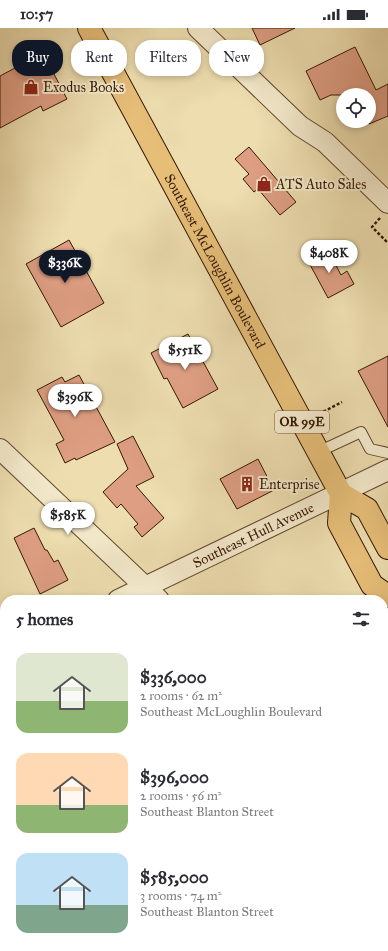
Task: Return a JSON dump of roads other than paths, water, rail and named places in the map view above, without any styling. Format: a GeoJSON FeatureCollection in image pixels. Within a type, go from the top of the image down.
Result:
{"type":"FeatureCollection","features":[{"type":"Feature","properties":{"kind":"main road","name":"Southeast McLoughlin Boulevard"},"geometry":{"type":"LineString","coordinates":[[90,28],[341,494]]}},
{"type":"Feature","properties":{"kind":"main road"},"geometry":{"type":"LineString","coordinates":[[387,595],[372,585],[338,523],[341,494],[367,509],[388,548]]}},
{"type":"Feature","properties":{"kind":"street"},"geometry":{"type":"LineString","coordinates":[[198,28],[300,126],[325,142],[385,209]]}},
{"type":"Feature","properties":{"kind":"street"},"geometry":{"type":"LineString","coordinates":[[2,452],[152,593]]}},
{"type":"Feature","properties":{"kind":"street","name":"Southeast Hull Avenue"},"geometry":{"type":"LineString","coordinates":[[152,593],[388,470]]}},
{"type":"Feature","properties":{"kind":"lane"},"geometry":{"type":"LineString","coordinates":[[318,452],[361,432],[370,449],[388,453]]}},
{"type":"Feature","properties":{"kind":"place","name":"Exodus Books"},"geometry":{"type":"Point","coordinates":[31,87]}},
{"type":"Feature","properties":{"kind":"place","name":"ATS Auto Sales"},"geometry":{"type":"Point","coordinates":[264,184]}},
{"type":"Feature","properties":{"kind":"place","name":"Enterprise"},"geometry":{"type":"Point","coordinates":[247,484]}}]}
